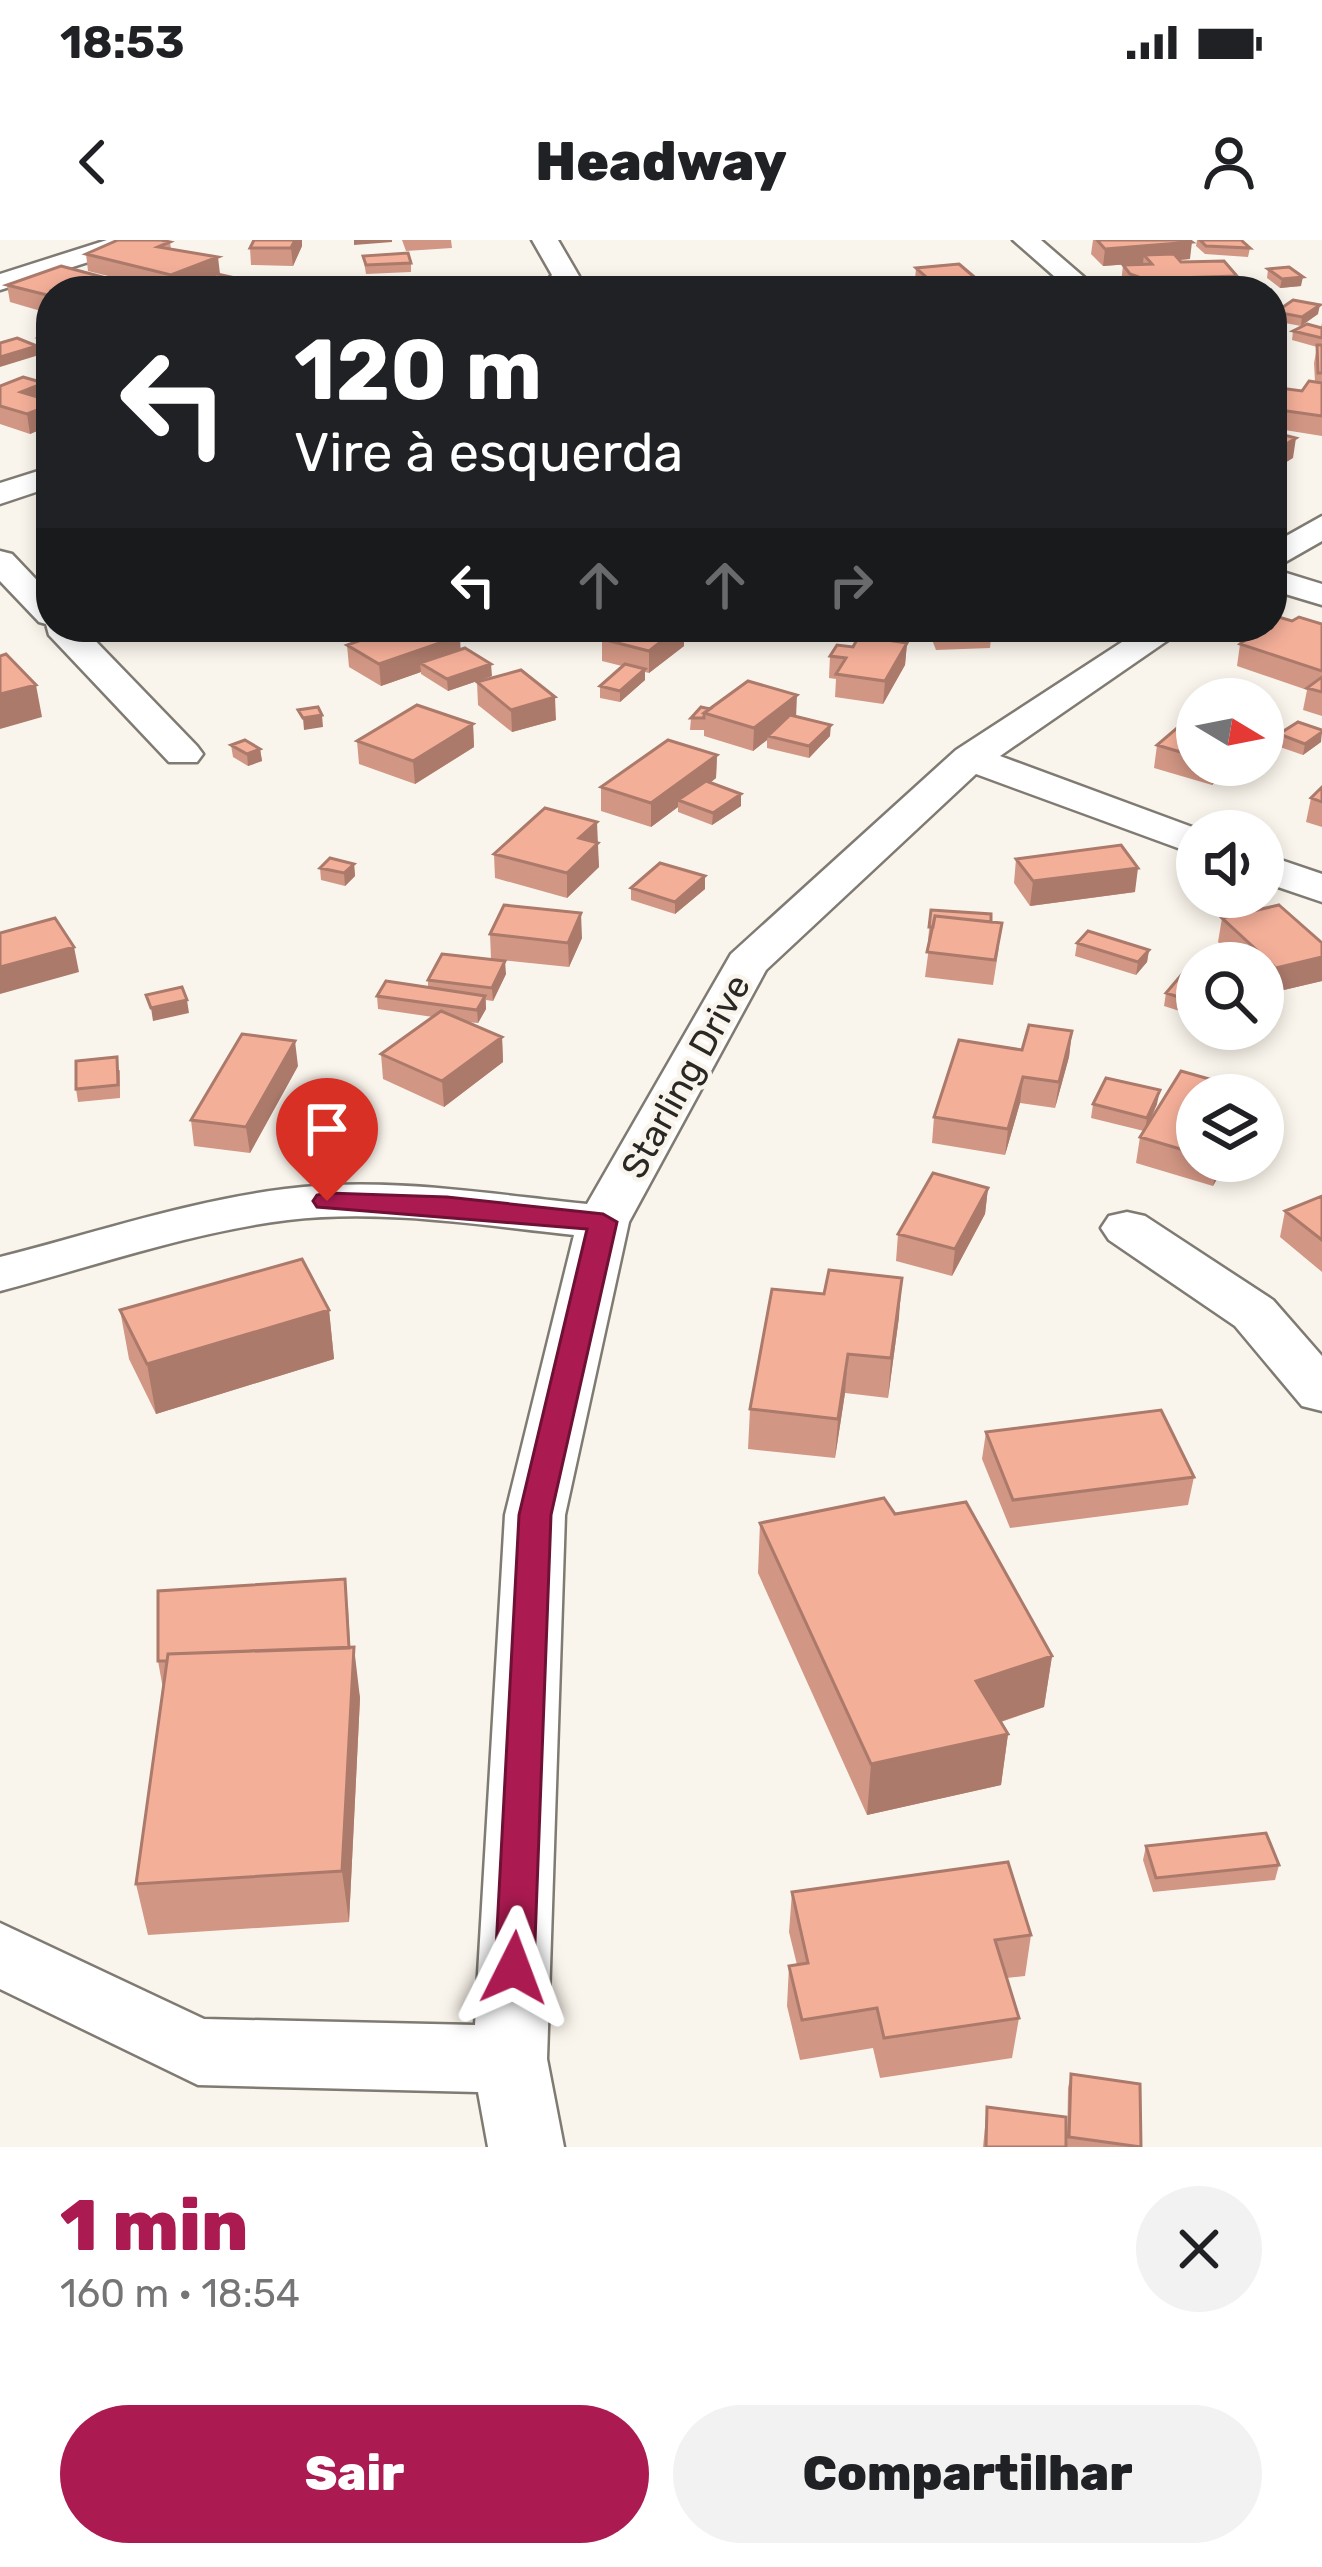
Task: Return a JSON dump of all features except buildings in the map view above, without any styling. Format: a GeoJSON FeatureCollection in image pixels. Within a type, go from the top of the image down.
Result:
{"type":"FeatureCollection","features":[{"type":"Feature","properties":{"kind":"street"},"geometry":{"type":"LineString","coordinates":[[0,282],[134,240]]}},
{"type":"Feature","properties":{"kind":"street"},"geometry":{"type":"LineString","coordinates":[[545,240],[566,276]]}},
{"type":"Feature","properties":{"kind":"street"},"geometry":{"type":"LineString","coordinates":[[1026,240],[1069,276]]}},
{"type":"Feature","properties":{"kind":"street"},"geometry":{"type":"LineString","coordinates":[[0,494],[36,481]]}},
{"type":"Feature","properties":{"kind":"street"},"geometry":{"type":"LineString","coordinates":[[1287,549],[1322,526]]}},
{"type":"Feature","properties":{"kind":"street"},"geometry":{"type":"LineString","coordinates":[[0,561],[36,599]]}},
{"type":"Feature","properties":{"kind":"street"},"geometry":{"type":"LineString","coordinates":[[1287,584],[1322,595]]}},
{"type":"Feature","properties":{"kind":"street"},"geometry":{"type":"LineString","coordinates":[[76,642],[183,754]]}},
{"type":"Feature","properties":{"kind":"street","name":"Starling Drive"},"geometry":{"type":"LineString","coordinates":[[526,2147],[511,2059],[535,1515],[603,1222],[747,963],[970,758],[1146,642]]}},
{"type":"Feature","properties":{"kind":"street"},"geometry":{"type":"LineString","coordinates":[[970,758],[1176,834]]}},
{"type":"Feature","properties":{"kind":"street"},"geometry":{"type":"LineString","coordinates":[[1284,875],[1322,889]]}},
{"type":"Feature","properties":{"kind":"street"},"geometry":{"type":"LineString","coordinates":[[0,1274],[223,1217],[327,1201],[447,1206],[603,1222]]}},
{"type":"Feature","properties":{"kind":"street"},"geometry":{"type":"LineString","coordinates":[[1127,1228],[1254,1312],[1322,1392]]}},
{"type":"Feature","properties":{"kind":"street"},"geometry":{"type":"LineString","coordinates":[[0,1954],[198,2052],[511,2059]]}},
{"type":"Feature","properties":{"kind":"route"},"geometry":{"type":"LineString","coordinates":[[327,1201],[447,1206],[603,1222],[535,1515],[514,1968]]}}]}
